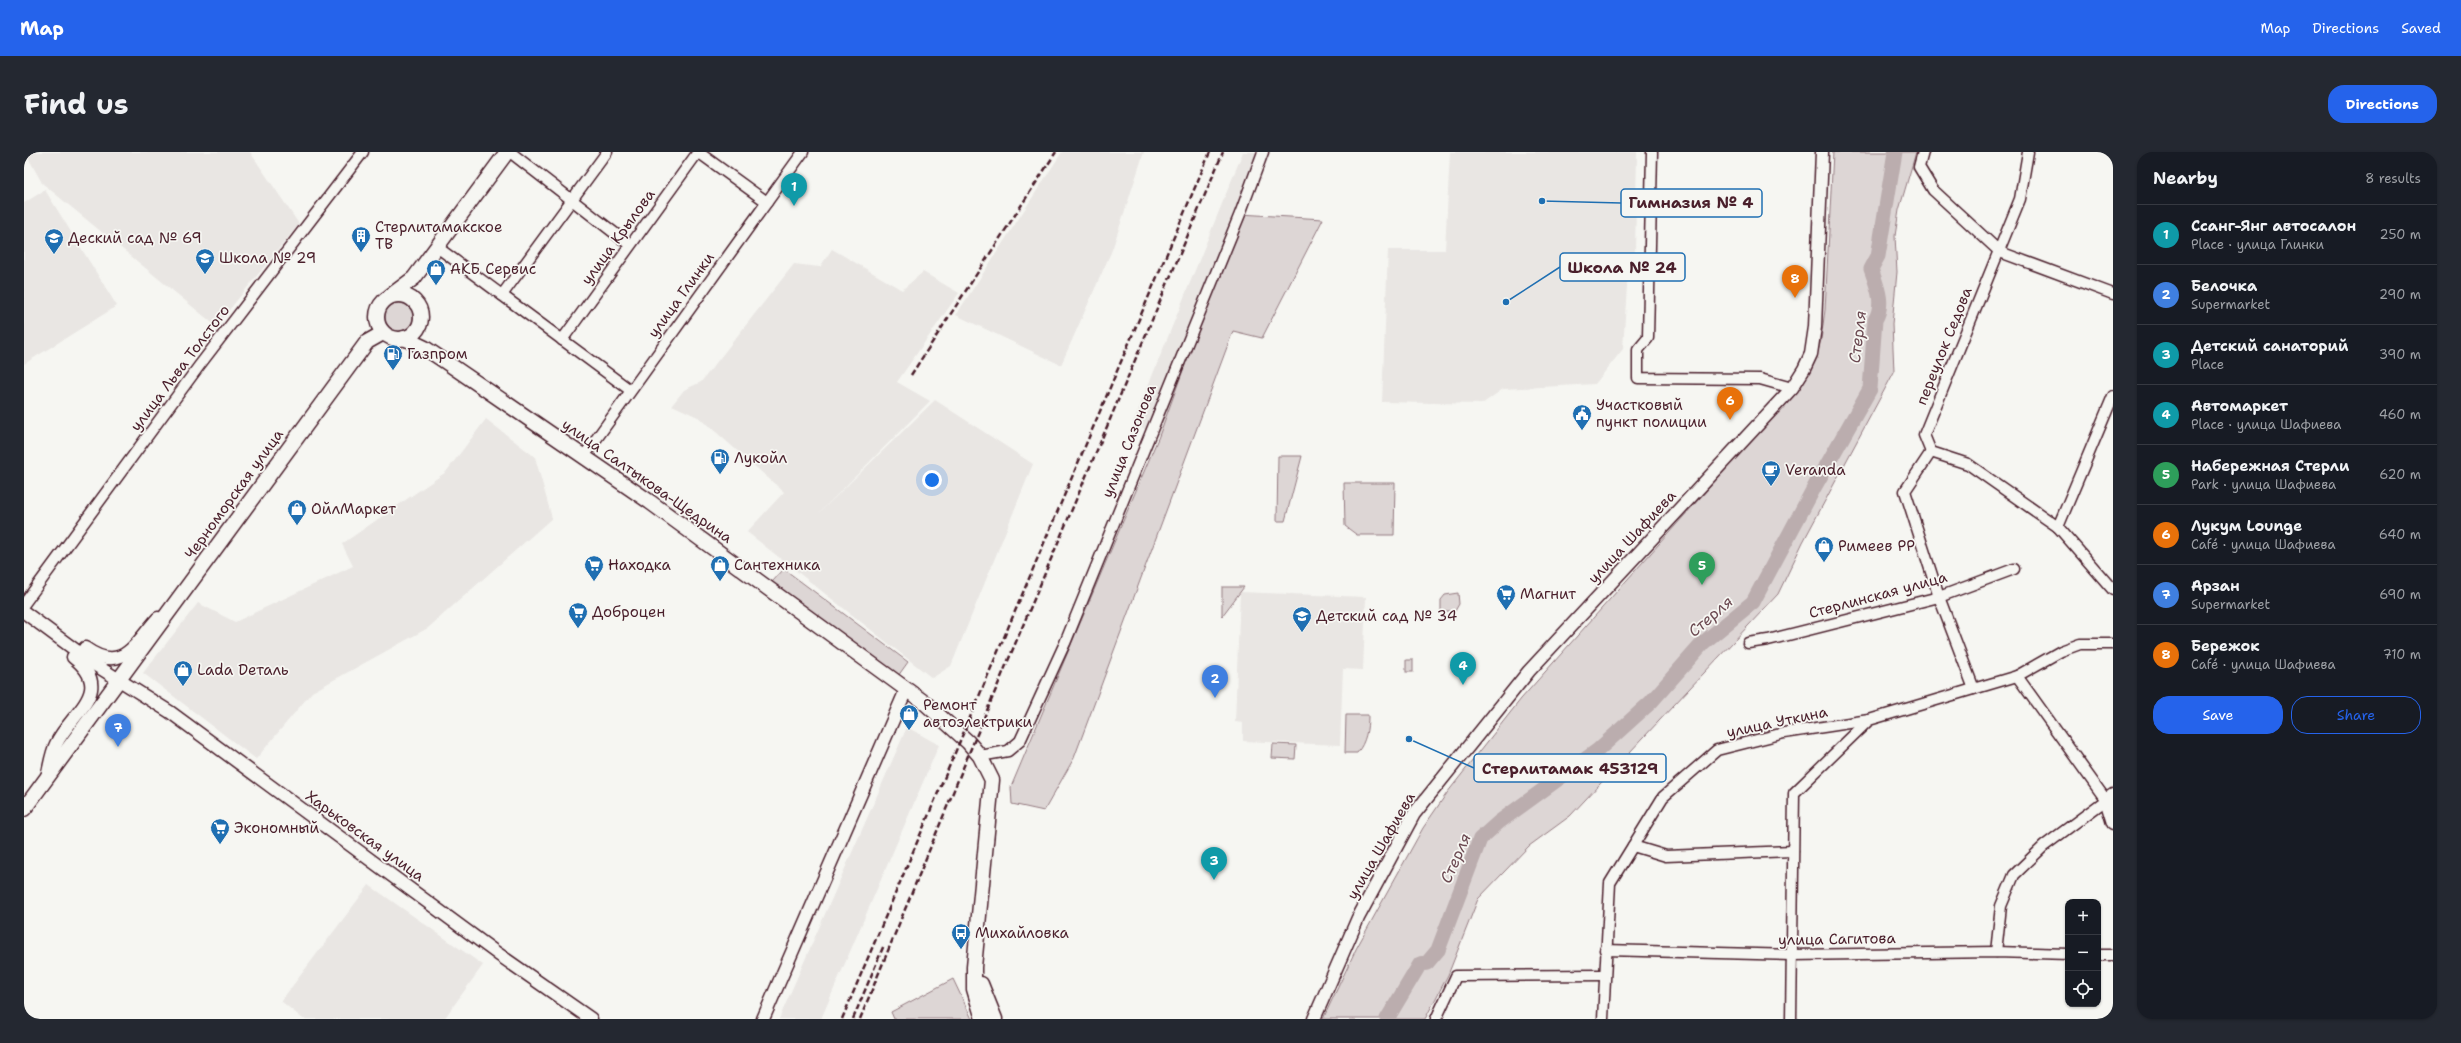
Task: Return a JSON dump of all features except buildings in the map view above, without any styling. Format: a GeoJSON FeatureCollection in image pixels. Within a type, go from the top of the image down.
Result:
{"type":"FeatureCollection","features":[{"type":"Feature","properties":{"kind":"main road"},"geometry":{"type":"LineString","coordinates":[[367,342],[379,305],[414,278],[507,152]]}},
{"type":"Feature","properties":{"kind":"main road"},"geometry":{"type":"LineString","coordinates":[[414,278],[416,302],[421,314],[419,327],[425,348]]}},
{"type":"Feature","properties":{"kind":"main road"},"geometry":{"type":"LineString","coordinates":[[390,296],[404,295],[416,302]]}},
{"type":"Feature","properties":{"kind":"main road"},"geometry":{"type":"LineString","coordinates":[[377,312],[376,320],[383,333],[396,339],[404,338],[415,332],[419,327]]}},
{"type":"Feature","properties":{"kind":"main road","name":"Черноморская улица"},"geometry":{"type":"LineString","coordinates":[[24,809],[367,342],[383,333]]}},
{"type":"Feature","properties":{"kind":"main road","name":"улица Салтыкова-Щедрина"},"geometry":{"type":"LineString","coordinates":[[404,338],[425,348],[584,456],[906,690],[936,713],[980,756],[992,780],[974,967]]}},
{"type":"Feature","properties":{"kind":"main road"},"geometry":{"type":"LineString","coordinates":[[974,967],[974,989],[983,1019]]}},
{"type":"Feature","properties":{"kind":"main road"},"geometry":{"type":"LineString","coordinates":[[974,967],[995,1019]]}},
{"type":"Feature","properties":{"kind":"street","name":"улица Льва Толстого"},"geometry":{"type":"LineString","coordinates":[[24,604],[199,366],[363,152]]}},
{"type":"Feature","properties":{"kind":"street"},"geometry":{"type":"LineString","coordinates":[[510,152],[630,245]]}},
{"type":"Feature","properties":{"kind":"street"},"geometry":{"type":"LineString","coordinates":[[502,295],[607,152]]}},
{"type":"Feature","properties":{"kind":"street","name":"улица Крылова"},"geometry":{"type":"LineString","coordinates":[[562,340],[698,152],[767,202]]}},
{"type":"Feature","properties":{"kind":"street","name":"улица Глинки"},"geometry":{"type":"LineString","coordinates":[[584,456],[630,390],[803,152]]}},
{"type":"Feature","properties":{"kind":"street","name":"улица Сазонова"},"geometry":{"type":"LineString","coordinates":[[980,756],[1008,751],[1020,741],[1065,643],[1240,214],[1263,152]]}},
{"type":"Feature","properties":{"kind":"street"},"geometry":{"type":"LineString","coordinates":[[1652,152],[1648,338],[1638,350],[1638,378],[1760,379],[1792,388]]}},
{"type":"Feature","properties":{"kind":"street","name":"улица Шафиева"},"geometry":{"type":"LineString","coordinates":[[1314,1019],[1358,918],[1414,814],[1534,666],[1792,388],[1804,369],[1810,354],[1815,327],[1822,152]]}},
{"type":"Feature","properties":{"kind":"street"},"geometry":{"type":"LineString","coordinates":[[1923,152],[1919,167],[1933,190],[2000,252],[2113,294]]}},
{"type":"Feature","properties":{"kind":"street","name":"переулок Седова"},"geometry":{"type":"LineString","coordinates":[[1931,452],[1924,435],[1948,372],[2000,252],[2020,199],[2028,152]]}},
{"type":"Feature","properties":{"kind":"street"},"geometry":{"type":"LineString","coordinates":[[437,247],[630,390]]}},
{"type":"Feature","properties":{"kind":"street"},"geometry":{"type":"LineString","coordinates":[[2058,527],[2113,396]]}},
{"type":"Feature","properties":{"kind":"street"},"geometry":{"type":"LineString","coordinates":[[1974,689],[1939,597],[1905,491],[1931,452],[1968,464],[2058,527],[2113,590]]}},
{"type":"Feature","properties":{"kind":"street","name":"Стерлинская улица"},"geometry":{"type":"LineString","coordinates":[[1748,642],[1768,640],[1939,597],[2014,569]]}},
{"type":"Feature","properties":{"kind":"street"},"geometry":{"type":"LineString","coordinates":[[28,615],[50,623],[94,655],[112,659],[129,652],[148,628],[175,602]]}},
{"type":"Feature","properties":{"kind":"street"},"geometry":{"type":"LineString","coordinates":[[28,615],[43,632],[86,669],[90,676],[92,687],[89,698],[56,743],[47,777]]}},
{"type":"Feature","properties":{"kind":"street","name":"Харьковская улица"},"geometry":{"type":"LineString","coordinates":[[28,615],[119,681],[170,712],[498,954],[591,1019]]}},
{"type":"Feature","properties":{"kind":"street","name":"улица Уткина"},"geometry":{"type":"LineString","coordinates":[[1603,1019],[1605,950],[1610,884],[1663,797],[1717,750],[1784,733],[1869,720],[2017,676],[2061,651],[2080,644],[2113,644]]}},
{"type":"Feature","properties":{"kind":"street"},"geometry":{"type":"LineString","coordinates":[[2017,676],[2110,797],[2113,823]]}},
{"type":"Feature","properties":{"kind":"street"},"geometry":{"type":"LineString","coordinates":[[763,1019],[906,690]]}},
{"type":"Feature","properties":{"kind":"street"},"geometry":{"type":"LineString","coordinates":[[1791,1019],[1794,793],[1869,720]]}},
{"type":"Feature","properties":{"kind":"street"},"geometry":{"type":"LineString","coordinates":[[1996,952],[2001,906],[2014,875],[2044,846],[2110,797]]}},
{"type":"Feature","properties":{"kind":"street"},"geometry":{"type":"LineString","coordinates":[[1633,846],[1666,856],[1793,851]]}},
{"type":"Feature","properties":{"kind":"street","name":"улица Сагитова"},"geometry":{"type":"LineString","coordinates":[[1605,950],[1792,955],[1996,952],[2065,954]]}},
{"type":"Feature","properties":{"kind":"street"},"geometry":{"type":"LineString","coordinates":[[2101,955],[2113,955]]}},
{"type":"Feature","properties":{"kind":"street"},"geometry":{"type":"LineString","coordinates":[[1436,1019],[1456,976],[1604,975]]}},
{"type":"Feature","properties":{"kind":"shaded area","name":"Школа № 29"},"geometry":{"type":"Polygon","coordinates":[[[25,152],[250,152],[299,224],[216,326],[42,183],[25,152]]]}},
{"type":"Feature","properties":{"kind":"shaded area"},"geometry":{"type":"Polygon","coordinates":[[[1062,152],[1144,152],[1112,250],[1061,365],[956,315],[1062,152]]]}},
{"type":"Feature","properties":{"kind":"shaded area"},"geometry":{"type":"Polygon","coordinates":[[[1243,152],[1268,152],[1159,436],[1133,423],[1243,152]]]}},
{"type":"Feature","properties":{"kind":"shaded area"},"geometry":{"type":"Polygon","coordinates":[[[1450,152],[1637,152],[1635,254],[1629,254],[1623,349],[1595,384],[1503,389],[1482,404],[1382,402],[1388,250],[1445,250],[1450,152]]]}},
{"type":"Feature","properties":{"kind":"shaded area"},"geometry":{"type":"Polygon","coordinates":[[[1833,152],[1916,152],[1899,210],[1895,236],[1897,272],[1892,324],[1894,372],[1803,542],[1778,594],[1570,816],[1529,846],[1478,899],[1448,975],[1425,1019],[1323,1019],[1356,949],[1423,828],[1447,793],[1521,699],[1805,380],[1817,355],[1821,340],[1825,310],[1833,152]]]}},
{"type":"Feature","properties":{"kind":"shaded area","name":"Деский сад № 69"},"geometry":{"type":"Polygon","coordinates":[[[45,190],[117,306],[24,364],[24,203],[45,190]]]}},
{"type":"Feature","properties":{"kind":"shaded area"},"geometry":{"type":"Polygon","coordinates":[[[1240,214],[1323,219],[1262,338],[1233,331],[1074,758],[1044,811],[1012,804],[1011,787],[1159,436],[1240,214]]]}},
{"type":"Feature","properties":{"kind":"shaded area"},"geometry":{"type":"Polygon","coordinates":[[[832,249],[902,290],[923,272],[959,293],[897,382],[930,401],[818,514],[935,400],[1033,464],[951,666],[932,678],[747,532],[784,492],[700,418],[672,405],[684,390],[701,382],[794,264],[820,267],[832,249]]]}},
{"type":"Feature","properties":{"kind":"shaded area"},"geometry":{"type":"Polygon","coordinates":[[[399,303],[405,304],[409,307],[412,311],[412,323],[409,327],[405,330],[399,331],[393,330],[389,327],[386,323],[385,317],[386,311],[389,307],[393,304],[399,303]]]}},
{"type":"Feature","properties":{"kind":"shaded area"},"geometry":{"type":"Polygon","coordinates":[[[486,419],[535,457],[552,518],[428,628],[312,692],[256,759],[143,673],[198,603],[235,622],[353,566],[342,544],[446,472],[486,419]]]}},
{"type":"Feature","properties":{"kind":"shaded area"},"geometry":{"type":"Polygon","coordinates":[[[1278,456],[1302,456],[1285,521],[1277,521],[1278,456]]]}},
{"type":"Feature","properties":{"kind":"shaded area"},"geometry":{"type":"Polygon","coordinates":[[[1344,483],[1395,483],[1394,535],[1357,535],[1345,526],[1344,483]]]}},
{"type":"Feature","properties":{"kind":"shaded area"},"geometry":{"type":"Polygon","coordinates":[[[784,569],[908,662],[898,676],[772,582],[784,569]]]}},
{"type":"Feature","properties":{"kind":"shaded area"},"geometry":{"type":"Polygon","coordinates":[[[1222,587],[1244,587],[1222,616],[1222,587]]]}},
{"type":"Feature","properties":{"kind":"shaded area","name":"Детский сад № 34"},"geometry":{"type":"Polygon","coordinates":[[[1240,592],[1366,597],[1363,670],[1343,669],[1340,745],[1243,741],[1243,723],[1235,722],[1240,592]]]}},
{"type":"Feature","properties":{"kind":"shaded area"},"geometry":{"type":"Polygon","coordinates":[[[1458,593],[1459,604],[1455,611],[1441,611],[1441,600],[1445,595],[1458,593]]]}},
{"type":"Feature","properties":{"kind":"shaded area"},"geometry":{"type":"Polygon","coordinates":[[[1406,660],[1413,660],[1413,672],[1406,672],[1406,660]]]}},
{"type":"Feature","properties":{"kind":"shaded area"},"geometry":{"type":"Polygon","coordinates":[[[1346,715],[1368,715],[1366,735],[1363,744],[1357,753],[1345,753],[1346,715]]]}},
{"type":"Feature","properties":{"kind":"shaded area"},"geometry":{"type":"Polygon","coordinates":[[[907,727],[939,745],[821,1019],[779,1019],[907,727]]]}},
{"type":"Feature","properties":{"kind":"shaded area"},"geometry":{"type":"Polygon","coordinates":[[[1273,744],[1296,745],[1295,759],[1272,758],[1273,744]]]}},
{"type":"Feature","properties":{"kind":"shaded area"},"geometry":{"type":"Polygon","coordinates":[[[369,885],[483,965],[444,1019],[303,1019],[281,1001],[369,885]]]}},
{"type":"Feature","properties":{"kind":"shaded area"},"geometry":{"type":"Polygon","coordinates":[[[953,979],[972,1019],[894,1019],[891,1012],[953,979]]]}},
{"type":"Feature","properties":{"kind":"waterway","name":"Стерля"},"geometry":{"type":"LineString","coordinates":[[1387,1019],[1420,964],[1427,963],[1438,950],[1480,839],[1499,822],[1598,750],[1651,702],[1703,643],[1753,602],[1815,486],[1870,389],[1875,320],[1878,314],[1880,301],[1878,288],[1871,269],[1878,256],[1895,152]]}},
{"type":"Feature","properties":{"kind":"railway"},"geometry":{"type":"LineString","coordinates":[[911,375],[1056,152]]}},
{"type":"Feature","properties":{"kind":"railway"},"geometry":{"type":"LineString","coordinates":[[842,1019],[1210,152]]}},
{"type":"Feature","properties":{"kind":"railway"},"geometry":{"type":"LineString","coordinates":[[860,1019],[972,746],[1223,152]]}},
{"type":"Feature","properties":{"kind":"railway"},"geometry":{"type":"LineString","coordinates":[[853,1019],[884,945]]}},
{"type":"Feature","properties":{"kind":"place","name":"Гимназия № 4"},"geometry":{"type":"Point","coordinates":[1542,201]}},
{"type":"Feature","properties":{"kind":"place","name":"Ссанг-Янг автосалон"},"geometry":{"type":"Point","coordinates":[794,206]}},
{"type":"Feature","properties":{"kind":"place","name":"Стерлитамакское ТВ"},"geometry":{"type":"Point","coordinates":[361,253]}},
{"type":"Feature","properties":{"kind":"place","name":"Деский сад № 69"},"geometry":{"type":"Point","coordinates":[54,255]}},
{"type":"Feature","properties":{"kind":"place","name":"Школа № 29"},"geometry":{"type":"Point","coordinates":[205,275]}},
{"type":"Feature","properties":{"kind":"place","name":"АКБ Сервис"},"geometry":{"type":"Point","coordinates":[436,286]}},
{"type":"Feature","properties":{"kind":"place","name":"Бережок"},"geometry":{"type":"Point","coordinates":[1795,298]}},
{"type":"Feature","properties":{"kind":"place","name":"Школа № 24"},"geometry":{"type":"Point","coordinates":[1506,302]}},
{"type":"Feature","properties":{"kind":"place","name":"Газпром"},"geometry":{"type":"Point","coordinates":[393,371]}},
{"type":"Feature","properties":{"kind":"place","name":"Лукум Lounge"},"geometry":{"type":"Point","coordinates":[1730,420]}},
{"type":"Feature","properties":{"kind":"place","name":"Участковый пункт полиции"},"geometry":{"type":"Point","coordinates":[1582,431]}},
{"type":"Feature","properties":{"kind":"place","name":"Лукойл"},"geometry":{"type":"Point","coordinates":[720,475]}},
{"type":"Feature","properties":{"kind":"place","name":"Veranda"},"geometry":{"type":"Point","coordinates":[1771,487]}},
{"type":"Feature","properties":{"kind":"place","name":"ОйлМаркет"},"geometry":{"type":"Point","coordinates":[297,526]}},
{"type":"Feature","properties":{"kind":"place","name":"Римеев РР"},"geometry":{"type":"Point","coordinates":[1824,563]}},
{"type":"Feature","properties":{"kind":"place","name":"Находка"},"geometry":{"type":"Point","coordinates":[594,582]}},
{"type":"Feature","properties":{"kind":"place","name":"Сантехника"},"geometry":{"type":"Point","coordinates":[720,582]}},
{"type":"Feature","properties":{"kind":"place","name":"Набережная Стерли"},"geometry":{"type":"Point","coordinates":[1702,585]}},
{"type":"Feature","properties":{"kind":"place","name":"Магнит"},"geometry":{"type":"Point","coordinates":[1506,611]}},
{"type":"Feature","properties":{"kind":"place","name":"Доброцен"},"geometry":{"type":"Point","coordinates":[578,629]}},
{"type":"Feature","properties":{"kind":"place","name":"Детский сад № 34"},"geometry":{"type":"Point","coordinates":[1302,633]}},
{"type":"Feature","properties":{"kind":"place","name":"Автомаркет"},"geometry":{"type":"Point","coordinates":[1463,685]}},
{"type":"Feature","properties":{"kind":"place","name":"Lada Dеталь"},"geometry":{"type":"Point","coordinates":[183,687]}},
{"type":"Feature","properties":{"kind":"place","name":"Белочка"},"geometry":{"type":"Point","coordinates":[1215,698]}},
{"type":"Feature","properties":{"kind":"place","name":"Ремонт автоэлектрики"},"geometry":{"type":"Point","coordinates":[909,731]}},
{"type":"Feature","properties":{"kind":"place","name":"Стерлитамак 453129"},"geometry":{"type":"Point","coordinates":[1409,739]}},
{"type":"Feature","properties":{"kind":"place","name":"Арзан"},"geometry":{"type":"Point","coordinates":[118,747]}},
{"type":"Feature","properties":{"kind":"place","name":"Экономный"},"geometry":{"type":"Point","coordinates":[220,845]}},
{"type":"Feature","properties":{"kind":"place","name":"Детский санаторий"},"geometry":{"type":"Point","coordinates":[1214,880]}},
{"type":"Feature","properties":{"kind":"place","name":"Михайловка"},"geometry":{"type":"Point","coordinates":[961,950]}}]}
